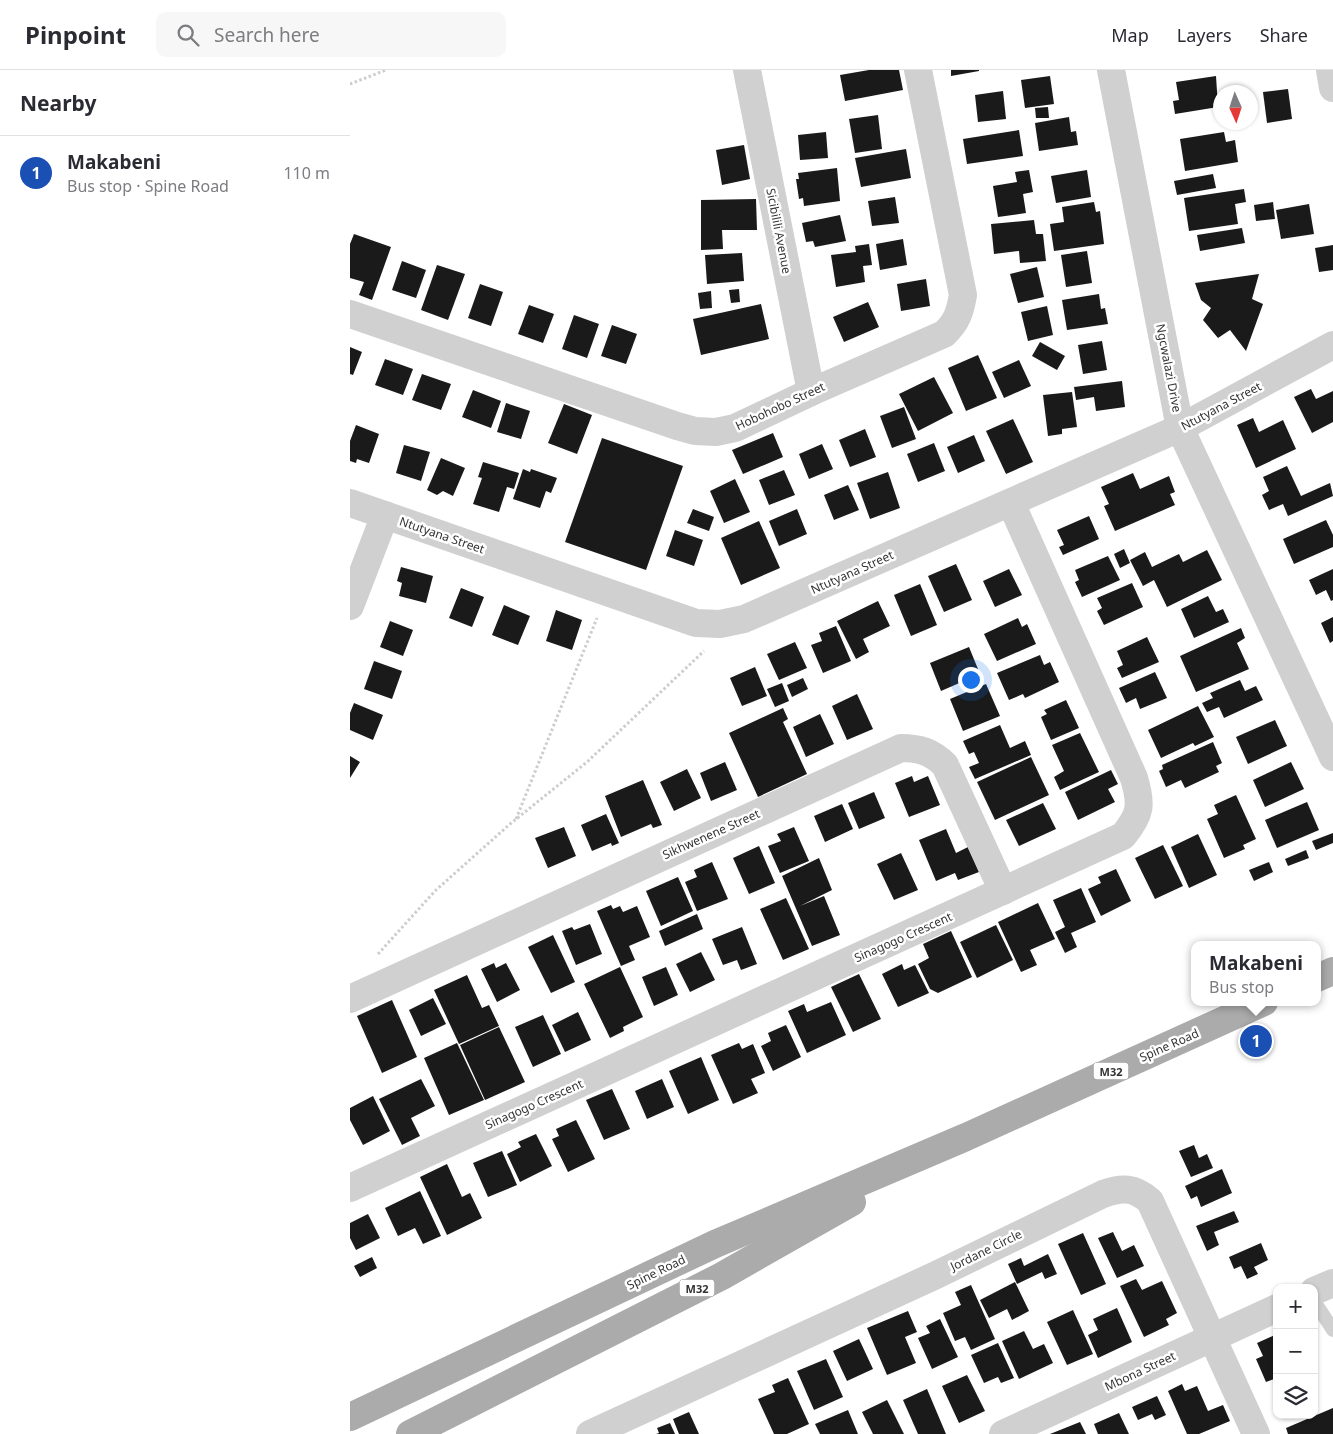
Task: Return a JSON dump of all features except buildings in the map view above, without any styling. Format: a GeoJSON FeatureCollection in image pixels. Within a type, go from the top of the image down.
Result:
{"type":"FeatureCollection","features":[{"type":"Feature","properties":{"kind":"main road"},"geometry":{"type":"LineString","coordinates":[[1321,976],[1333,971]]}},
{"type":"Feature","properties":{"kind":"main road","name":"Spine Road"},"geometry":{"type":"LineString","coordinates":[[350,1417],[715,1244],[966,1137],[1255,1006]]}},
{"type":"Feature","properties":{"kind":"main road","name":"Spine Road"},"geometry":{"type":"LineString","coordinates":[[410,1434],[722,1276],[966,1137]]}},
{"type":"Feature","properties":{"kind":"street","name":"Sicibilili Avenue"},"geometry":{"type":"LineString","coordinates":[[747,70],[811,392]]}},
{"type":"Feature","properties":{"kind":"street","name":"Hobohobo Street"},"geometry":{"type":"LineString","coordinates":[[350,314],[696,431],[716,432],[735,428],[811,392],[944,334],[954,325],[960,313],[963,295],[918,70]]}},
{"type":"Feature","properties":{"kind":"street","name":"Ngcwalazi Drive"},"geometry":{"type":"LineString","coordinates":[[1111,70],[1180,428],[1333,757]]}},
{"type":"Feature","properties":{"kind":"street"},"geometry":{"type":"LineString","coordinates":[[1330,70],[1333,88]]}},
{"type":"Feature","properties":{"kind":"street","name":"Ntutyana Street"},"geometry":{"type":"LineString","coordinates":[[350,503],[696,623],[720,624],[744,620],[1180,428],[1333,346]]}},
{"type":"Feature","properties":{"kind":"street","name":"Sinagogo Crescent"},"geometry":{"type":"LineString","coordinates":[[350,1188],[1123,836],[1138,812],[1140,799],[1134,778],[1011,503]]}},
{"type":"Feature","properties":{"kind":"street"},"geometry":{"type":"LineString","coordinates":[[350,606],[385,515]]}},
{"type":"Feature","properties":{"kind":"street","name":"Sikhwenene Street"},"geometry":{"type":"LineString","coordinates":[[350,999],[901,748],[926,751],[936,756],[945,765],[1003,891]]}},
{"type":"Feature","properties":{"kind":"street","name":"Jordane Circle"},"geometry":{"type":"LineString","coordinates":[[590,1434],[1116,1190],[1130,1188],[1142,1193],[1150,1201],[1256,1434]]}},
{"type":"Feature","properties":{"kind":"street"},"geometry":{"type":"LineString","coordinates":[[1318,1289],[1333,1283]]}},
{"type":"Feature","properties":{"kind":"street","name":"Mbona Street"},"geometry":{"type":"LineString","coordinates":[[1003,1434],[1273,1310]]}},
{"type":"Feature","properties":{"kind":"lane"},"geometry":{"type":"LineString","coordinates":[[1318,1307],[1333,1330]]}},
{"type":"Feature","properties":{"kind":"path"},"geometry":{"type":"LineString","coordinates":[[350,84],[386,70]]}},
{"type":"Feature","properties":{"kind":"path"},"geometry":{"type":"LineString","coordinates":[[516,819],[608,592]]}},
{"type":"Feature","properties":{"kind":"path"},"geometry":{"type":"LineString","coordinates":[[376,955],[435,891],[516,819],[587,762],[673,681],[707,648],[720,624]]}},
{"type":"Feature","properties":{"kind":"place","name":"Makabeni"},"geometry":{"type":"Point","coordinates":[1256,1041]}}]}
